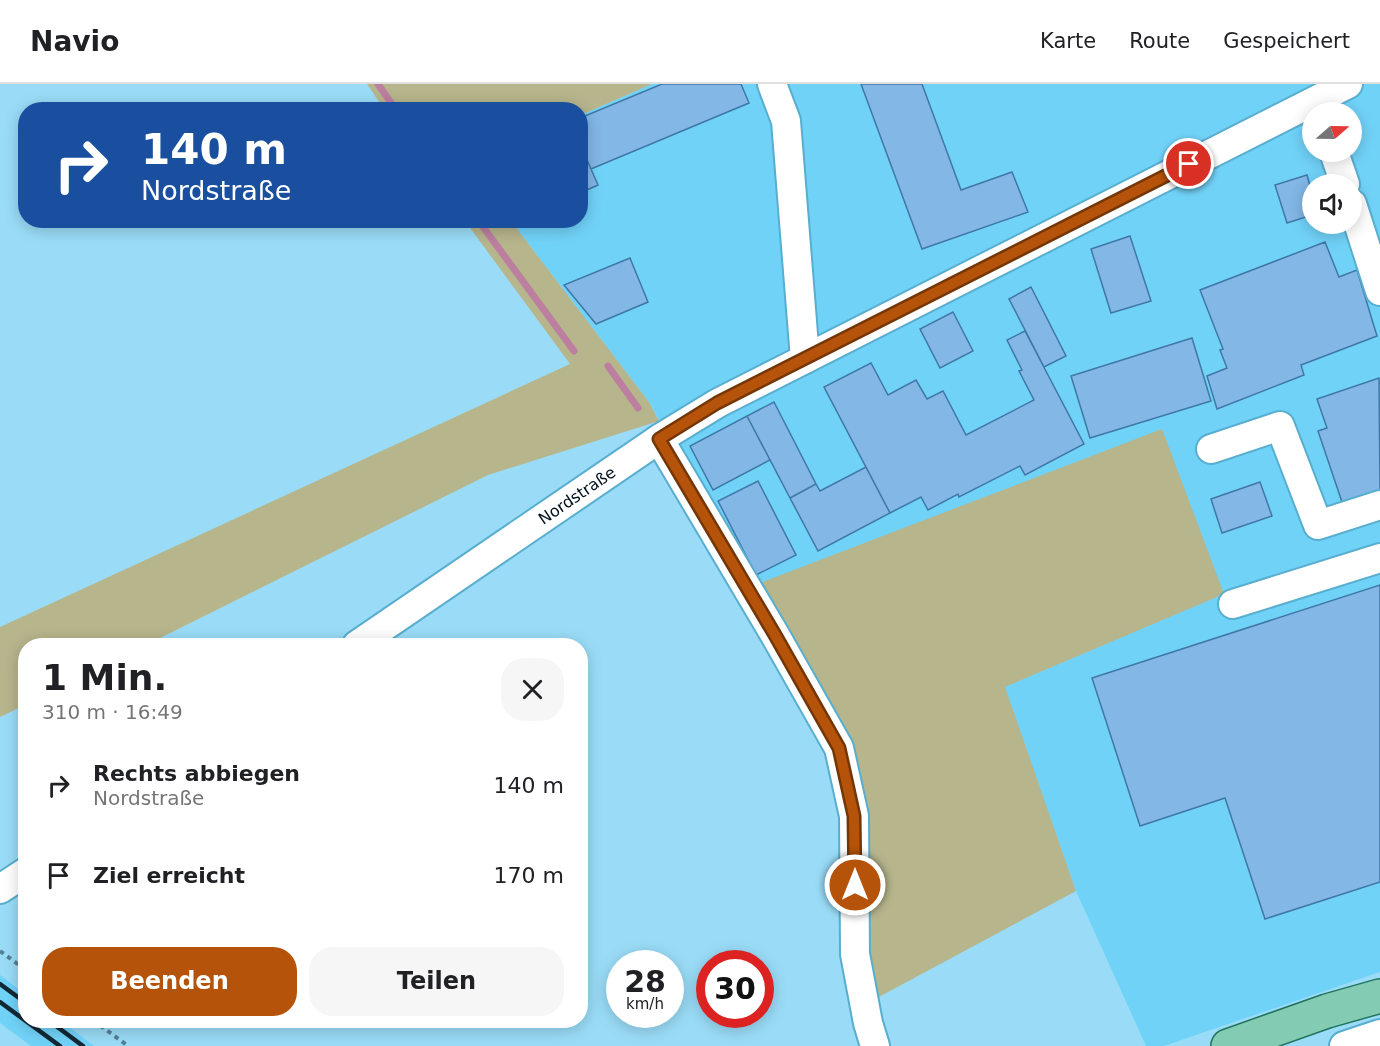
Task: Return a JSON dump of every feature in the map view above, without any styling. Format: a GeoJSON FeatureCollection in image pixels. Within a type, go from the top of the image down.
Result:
{"type":"FeatureCollection","features":[{"type":"Feature","properties":{"kind":"main road"},"geometry":{"type":"LineString","coordinates":[[1228,1046],[1306,1017],[1380,996]]}},
{"type":"Feature","properties":{"kind":"street"},"geometry":{"type":"LineString","coordinates":[[772,84],[786,121],[805,359]]}},
{"type":"Feature","properties":{"kind":"street","name":"Nordstraße"},"geometry":{"type":"LineString","coordinates":[[1325,102],[1348,84]]}},
{"type":"Feature","properties":{"kind":"street","name":"Nordstraße"},"geometry":{"type":"LineString","coordinates":[[367,638],[659,439],[717,403],[1302,115]]}},
{"type":"Feature","properties":{"kind":"street"},"geometry":{"type":"LineString","coordinates":[[1362,234],[1380,291]]}},
{"type":"Feature","properties":{"kind":"street"},"geometry":{"type":"LineString","coordinates":[[1211,449],[1280,426],[1318,525],[1380,505]]}},
{"type":"Feature","properties":{"kind":"street"},"geometry":{"type":"LineString","coordinates":[[659,439],[839,748],[854,816],[855,954],[868,1023],[875,1046]]}},
{"type":"Feature","properties":{"kind":"street"},"geometry":{"type":"LineString","coordinates":[[1233,604],[1380,558]]}},
{"type":"Feature","properties":{"kind":"street"},"geometry":{"type":"LineString","coordinates":[[0,889],[18,877]]}},
{"type":"Feature","properties":{"kind":"street"},"geometry":{"type":"LineString","coordinates":[[1344,1046],[1380,1035]]}},
{"type":"Feature","properties":{"kind":"path"},"geometry":{"type":"LineString","coordinates":[[0,951],[18,964]]}},
{"type":"Feature","properties":{"kind":"path"},"geometry":{"type":"LineString","coordinates":[[104,1028],[128,1046]]}},
{"type":"Feature","properties":{"kind":"shaded area"},"geometry":{"type":"Polygon","coordinates":[[[367,84],[652,84],[588,112],[588,102],[379,102],[367,84]]]}},
{"type":"Feature","properties":{"kind":"shaded area"},"geometry":{"type":"Polygon","coordinates":[[[652,84],[1380,84],[1380,972],[1164,1046],[1146,1046],[1076,891],[1004,687],[1223,594],[752,586],[649,402],[516,228],[588,228],[588,112],[652,84]]]}},
{"type":"Feature","properties":{"kind":"shaded area"},"geometry":{"type":"Polygon","coordinates":[[[470,228],[516,228],[649,402],[659,421],[488,475],[160,638],[18,638],[18,708],[0,717],[0,627],[570,364],[470,228]]]}},
{"type":"Feature","properties":{"kind":"shaded area"},"geometry":{"type":"Polygon","coordinates":[[[1162,429],[1224,594],[1005,687],[1076,891],[875,999],[862,947],[863,815],[752,586],[1162,429]]]}},
{"type":"Feature","properties":{"kind":"shaded area"},"geometry":{"type":"Polygon","coordinates":[[[0,975],[18,989],[18,1028],[70,1028],[94,1046],[31,1046],[0,1023],[0,975]]]}},
{"type":"Feature","properties":{"kind":"building"},"geometry":{"type":"Polygon","coordinates":[[[662,84],[741,84],[749,103],[591,169],[588,162],[588,115],[662,84]]]}},
{"type":"Feature","properties":{"kind":"building"},"geometry":{"type":"Polygon","coordinates":[[[861,84],[922,84],[961,190],[1012,172],[1028,212],[922,249],[861,84]]]}},
{"type":"Feature","properties":{"kind":"building"},"geometry":{"type":"Polygon","coordinates":[[[588,162],[598,185],[588,189],[588,162]]]}},
{"type":"Feature","properties":{"kind":"building"},"geometry":{"type":"Polygon","coordinates":[[[1302,177],[1302,218],[1287,223],[1275,185],[1302,177]]]}},
{"type":"Feature","properties":{"kind":"building"},"geometry":{"type":"Polygon","coordinates":[[[1130,236],[1151,301],[1111,313],[1091,249],[1130,236]]]}},
{"type":"Feature","properties":{"kind":"building"},"geometry":{"type":"Polygon","coordinates":[[[1325,242],[1339,277],[1357,270],[1377,336],[1301,365],[1304,375],[1217,409],[1207,376],[1227,368],[1220,350],[1223,349],[1200,290],[1325,242]]]}},
{"type":"Feature","properties":{"kind":"building"},"geometry":{"type":"Polygon","coordinates":[[[630,258],[648,302],[596,324],[564,285],[630,258]]]}},
{"type":"Feature","properties":{"kind":"building"},"geometry":{"type":"Polygon","coordinates":[[[1031,287],[1066,356],[1044,367],[1009,299],[1031,287]]]}},
{"type":"Feature","properties":{"kind":"building"},"geometry":{"type":"Polygon","coordinates":[[[953,312],[973,351],[940,368],[920,329],[953,312]]]}},
{"type":"Feature","properties":{"kind":"building"},"geometry":{"type":"Polygon","coordinates":[[[1025,331],[1084,444],[1025,475],[1020,466],[928,510],[921,497],[890,513],[824,387],[871,363],[888,395],[916,380],[927,399],[943,391],[966,435],[1034,400],[1007,340],[1025,331]]]}},
{"type":"Feature","properties":{"kind":"building"},"geometry":{"type":"Polygon","coordinates":[[[1192,338],[1211,401],[1090,438],[1071,376],[1192,338]]]}},
{"type":"Feature","properties":{"kind":"building"},"geometry":{"type":"Polygon","coordinates":[[[1379,378],[1380,492],[1343,505],[1318,431],[1327,428],[1317,399],[1379,378]]]}},
{"type":"Feature","properties":{"kind":"building"},"geometry":{"type":"Polygon","coordinates":[[[774,402],[816,484],[790,498],[747,416],[774,402]]]}},
{"type":"Feature","properties":{"kind":"building"},"geometry":{"type":"Polygon","coordinates":[[[747,416],[770,460],[713,490],[690,446],[747,416]]]}},
{"type":"Feature","properties":{"kind":"building"},"geometry":{"type":"Polygon","coordinates":[[[866,467],[890,513],[818,551],[790,498],[816,484],[820,491],[866,467]]]}},
{"type":"Feature","properties":{"kind":"building"},"geometry":{"type":"Polygon","coordinates":[[[758,481],[796,555],[756,575],[718,501],[758,481]]]}},
{"type":"Feature","properties":{"kind":"building"},"geometry":{"type":"Polygon","coordinates":[[[1260,482],[1272,516],[1222,533],[1211,499],[1260,482]]]}},
{"type":"Feature","properties":{"kind":"building"},"geometry":{"type":"Polygon","coordinates":[[[1380,585],[1380,882],[1265,919],[1225,798],[1140,826],[1092,678],[1380,585]]]}},
{"type":"Feature","properties":{"kind":"waterway"},"geometry":{"type":"LineString","coordinates":[[378,84],[390,102]]}},
{"type":"Feature","properties":{"kind":"waterway"},"geometry":{"type":"LineString","coordinates":[[484,228],[574,351]]}},
{"type":"Feature","properties":{"kind":"waterway"},"geometry":{"type":"LineString","coordinates":[[608,366],[638,408]]}},
{"type":"Feature","properties":{"kind":"railway"},"geometry":{"type":"LineString","coordinates":[[0,984],[18,997]]}},
{"type":"Feature","properties":{"kind":"railway"},"geometry":{"type":"LineString","coordinates":[[0,1002],[18,1015]]}},
{"type":"Feature","properties":{"kind":"railway"},"geometry":{"type":"LineString","coordinates":[[35,1028],[60,1046]]}},
{"type":"Feature","properties":{"kind":"railway"},"geometry":{"type":"LineString","coordinates":[[59,1028],[83,1046]]}},
{"type":"Feature","properties":{"kind":"route"},"geometry":{"type":"LineString","coordinates":[[855,885],[854,816],[839,748],[659,439],[717,403],[1189,164]]}}]}
